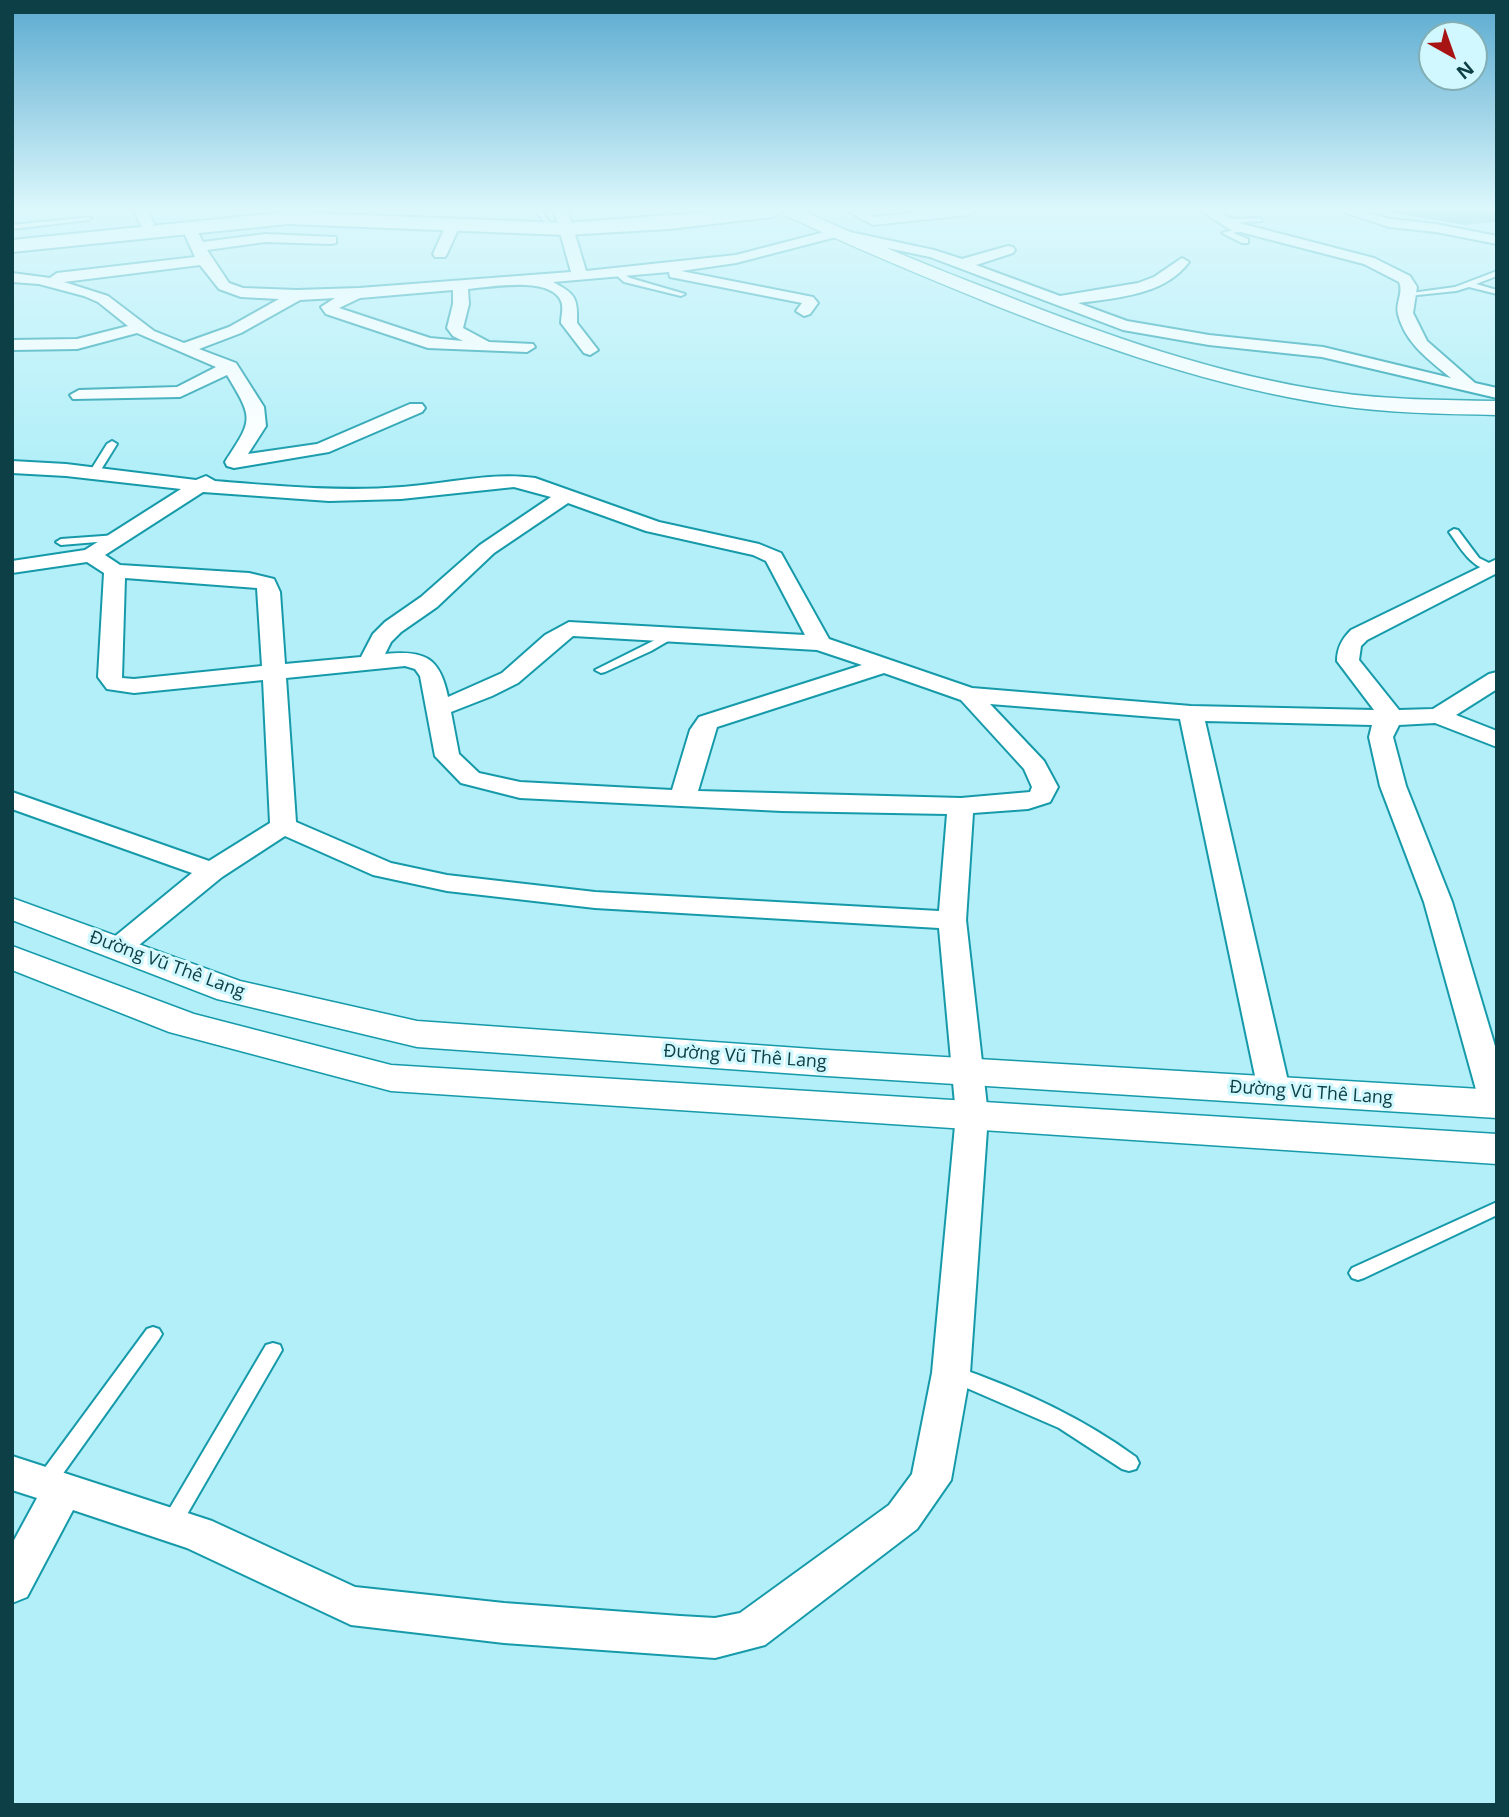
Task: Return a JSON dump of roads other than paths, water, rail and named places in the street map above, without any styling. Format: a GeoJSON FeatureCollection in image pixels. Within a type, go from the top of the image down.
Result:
{"type":"FeatureCollection","features":[{"type":"Feature","properties":{"kind":"street"},"geometry":{"type":"LineString","coordinates":[[12,567],[91,555],[234,462],[257,426],[255,407],[230,367],[162,341],[138,328],[103,299],[92,296]]}},
{"type":"Feature","properties":{"kind":"street"},"geometry":{"type":"LineString","coordinates":[[185,348],[236,330],[296,296]]}},
{"type":"Feature","properties":{"kind":"street"},"geometry":{"type":"LineString","coordinates":[[353,296],[329,307],[332,311],[428,343],[527,347]]}},
{"type":"Feature","properties":{"kind":"street"},"geometry":{"type":"LineString","coordinates":[[461,296],[455,328],[459,333],[487,347]]}},
{"type":"Feature","properties":{"kind":"street"},"geometry":{"type":"LineString","coordinates":[[565,296],[570,303],[569,323],[590,350]]}},
{"type":"Feature","properties":{"kind":"street"},"geometry":{"type":"LineString","coordinates":[[786,296],[808,300],[810,303],[804,311]]}},
{"type":"Feature","properties":{"kind":"street"},"geometry":{"type":"LineString","coordinates":[[993,296],[1164,359],[1234,378],[1367,403],[1497,407]]}},
{"type":"Feature","properties":{"kind":"street"},"geometry":{"type":"LineString","coordinates":[[1044,296],[1110,321],[1140,329],[1209,340],[1322,352],[1497,393]]}},
{"type":"Feature","properties":{"kind":"street"},"geometry":{"type":"LineString","coordinates":[[1057,301],[1086,296]]}},
{"type":"Feature","properties":{"kind":"street"},"geometry":{"type":"LineString","coordinates":[[1408,296],[1405,313],[1420,344],[1497,407]]}},
{"type":"Feature","properties":{"kind":"street"},"geometry":{"type":"LineString","coordinates":[[12,345],[77,344],[138,328]]}},
{"type":"Feature","properties":{"kind":"street"},"geometry":{"type":"LineString","coordinates":[[79,395],[180,392],[230,367]]}},
{"type":"Feature","properties":{"kind":"street"},"geometry":{"type":"LineString","coordinates":[[234,462],[322,448],[416,408]]}},
{"type":"Feature","properties":{"kind":"street"},"geometry":{"type":"LineString","coordinates":[[12,467],[94,473],[200,486],[329,495],[401,493],[514,481],[567,495],[653,527],[759,550],[774,556],[820,643]]}},
{"type":"Feature","properties":{"kind":"street"},"geometry":{"type":"LineString","coordinates":[[370,662],[381,639],[393,627],[429,603],[486,549],[567,495]]}},
{"type":"Feature","properties":{"kind":"street"},"geometry":{"type":"LineString","coordinates":[[91,555],[116,571],[248,579],[266,584],[269,592],[283,826]]}},
{"type":"Feature","properties":{"kind":"street"},"geometry":{"type":"LineString","coordinates":[[1392,718],[1348,661],[1351,642],[1359,635],[1494,566]]}},
{"type":"Feature","properties":{"kind":"street"},"geometry":{"type":"LineString","coordinates":[[116,571],[110,677],[115,684],[134,686],[406,659],[423,664],[432,676],[447,756],[470,778],[520,790],[961,806],[1028,801],[1041,797],[1045,787],[1035,766],[969,695]]}},
{"type":"Feature","properties":{"kind":"street"},"geometry":{"type":"LineString","coordinates":[[438,708],[487,690],[510,678],[558,634],[569,629],[820,643],[969,695],[1191,713],[1392,718],[1438,716],[1497,740]]}},
{"type":"Feature","properties":{"kind":"street"},"geometry":{"type":"LineString","coordinates":[[683,798],[702,730],[708,722],[886,666]]}},
{"type":"Feature","properties":{"kind":"street"},"geometry":{"type":"LineString","coordinates":[[1438,716],[1497,679]]}},
{"type":"Feature","properties":{"kind":"street"},"geometry":{"type":"LineString","coordinates":[[1191,713],[1274,1090]]}},
{"type":"Feature","properties":{"kind":"street"},"geometry":{"type":"LineString","coordinates":[[1392,718],[1383,727],[1381,737],[1393,786],[1438,902],[1496,1104]]}},
{"type":"Feature","properties":{"kind":"street"},"geometry":{"type":"LineString","coordinates":[[12,800],[212,871]]}},
{"type":"Feature","properties":{"kind":"street"},"geometry":{"type":"LineString","coordinates":[[12,1584],[41,1481],[198,1534],[351,1606],[504,1623],[715,1638],[750,1631],[903,1517],[930,1480],[951,1373],[972,1115],[952,920],[961,806]]}},
{"type":"Feature","properties":{"kind":"street"},"geometry":{"type":"LineString","coordinates":[[118,948],[212,871],[283,826]]}},
{"type":"Feature","properties":{"kind":"street"},"geometry":{"type":"LineString","coordinates":[[283,826],[383,869],[447,883],[595,900],[952,920]]}},
{"type":"Feature","properties":{"kind":"street","name":"Đường Vũ Thê Lang"},"geometry":{"type":"LineString","coordinates":[[12,908],[230,990],[417,1034],[968,1072],[1496,1104]]}},
{"type":"Feature","properties":{"kind":"street"},"geometry":{"type":"LineString","coordinates":[[12,957],[182,1023],[391,1078],[1497,1149]]}},
{"type":"Feature","properties":{"kind":"lane"},"geometry":{"type":"LineString","coordinates":[[94,473],[112,444]]}},
{"type":"Feature","properties":{"kind":"lane"},"geometry":{"type":"LineString","coordinates":[[1454,532],[1475,560],[1494,566]]}},
{"type":"Feature","properties":{"kind":"lane"},"geometry":{"type":"LineString","coordinates":[[61,542],[117,538]]}},
{"type":"Feature","properties":{"kind":"lane"},"geometry":{"type":"LineString","coordinates":[[601,670],[671,635]]}},
{"type":"Feature","properties":{"kind":"lane"},"geometry":{"type":"LineString","coordinates":[[1358,1273],[1497,1208]]}},
{"type":"Feature","properties":{"kind":"lane"},"geometry":{"type":"LineString","coordinates":[[41,1481],[153,1334]]}},
{"type":"Feature","properties":{"kind":"lane"},"geometry":{"type":"LineString","coordinates":[[171,1524],[273,1350]]}},
{"type":"Feature","properties":{"kind":"lane"},"geometry":{"type":"LineString","coordinates":[[951,1373],[1056,1415],[1098,1439],[1129,1463]]}}]}
